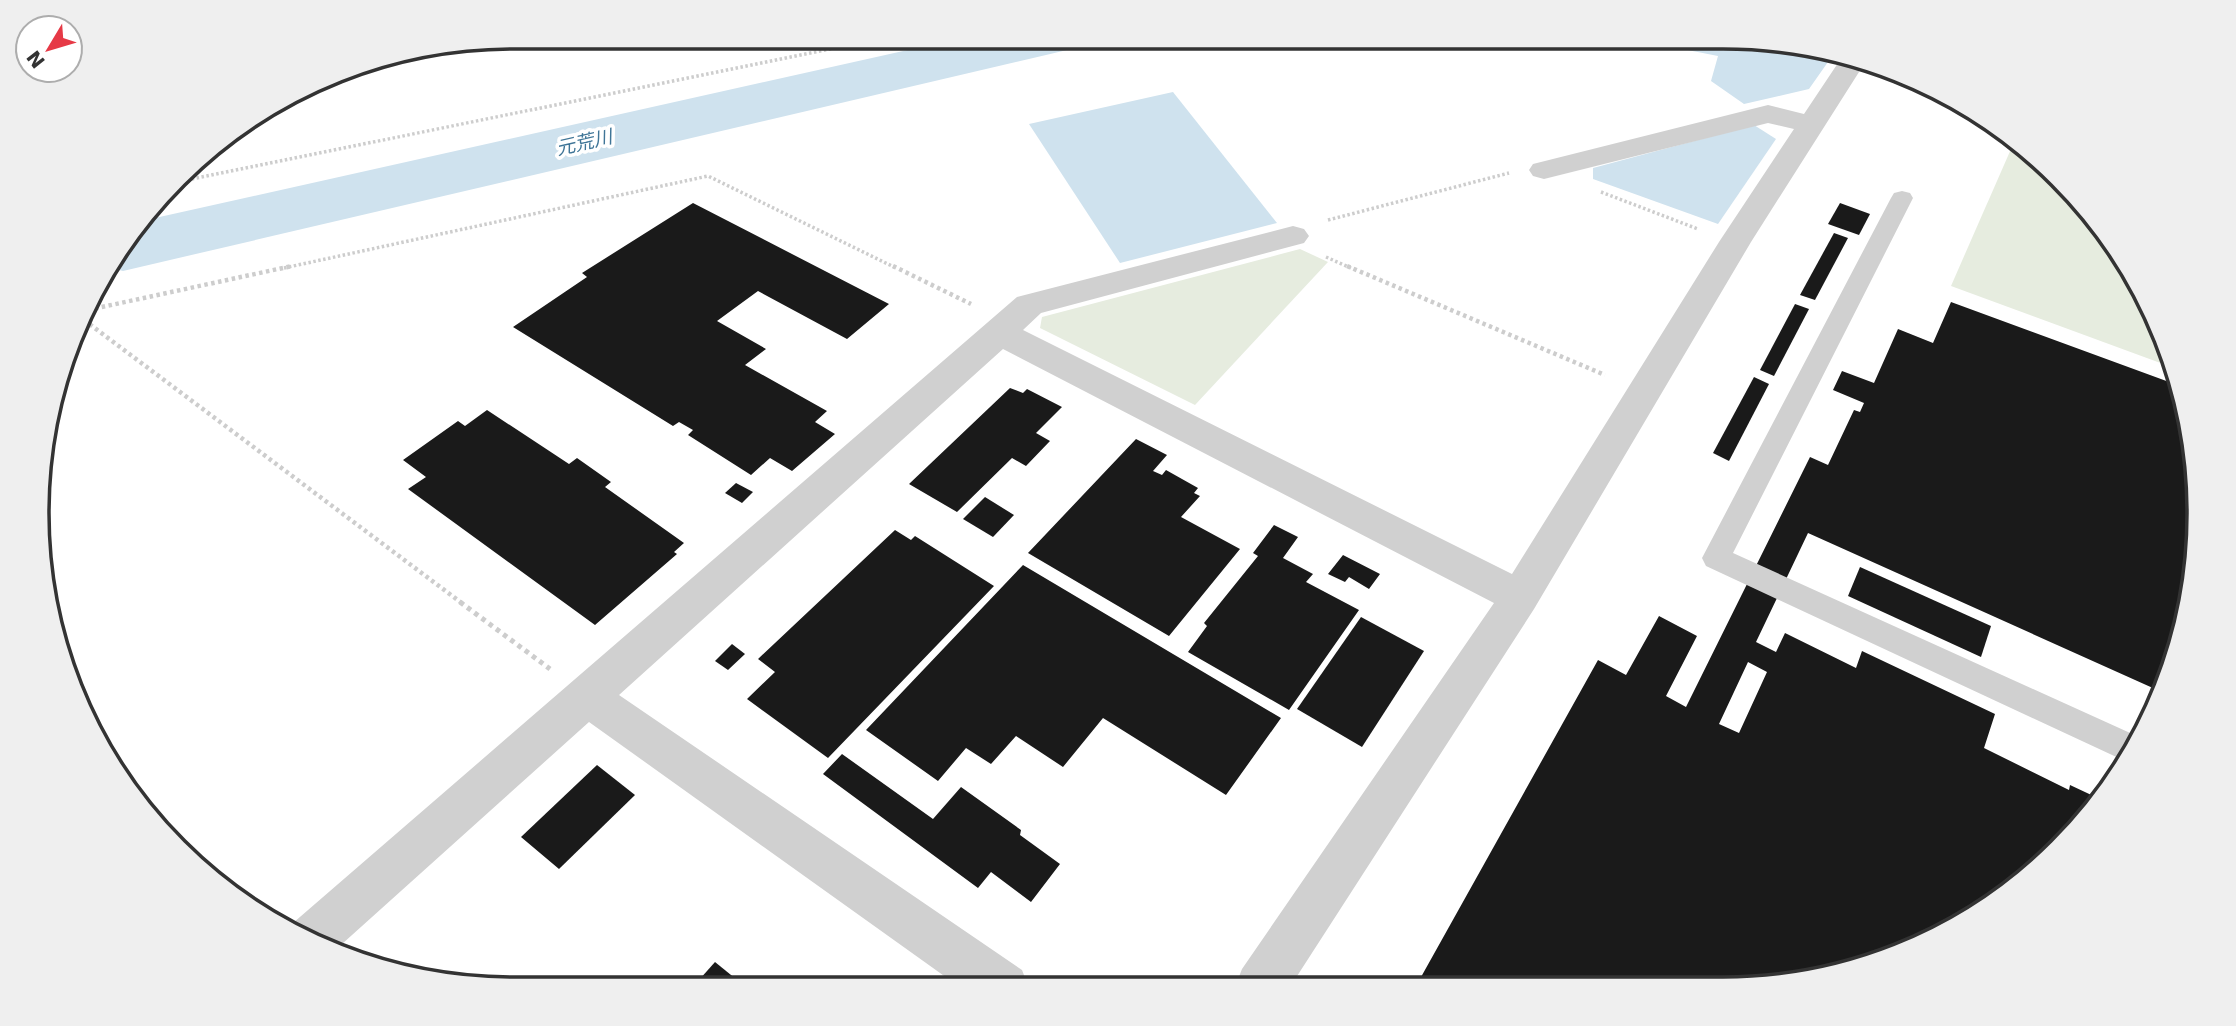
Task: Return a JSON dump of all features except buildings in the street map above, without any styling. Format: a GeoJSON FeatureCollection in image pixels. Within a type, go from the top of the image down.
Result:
{"type":"FeatureCollection","features":[{"type":"Feature","properties":{"kind":"street"},"geometry":{"type":"LineString","coordinates":[[1267,977],[1520,597],[1735,242],[1849,67]]}},
{"type":"Feature","properties":{"kind":"street"},"geometry":{"type":"LineString","coordinates":[[1544,170],[1768,114],[1811,125]]}},
{"type":"Feature","properties":{"kind":"street"},"geometry":{"type":"LineString","coordinates":[[317,934],[1029,306],[1293,236]]}},
{"type":"Feature","properties":{"kind":"street"},"geometry":{"type":"LineString","coordinates":[[1000,333],[1520,597]]}},
{"type":"Feature","properties":{"kind":"street"},"geometry":{"type":"LineString","coordinates":[[587,697],[987,977]]}},
{"type":"Feature","properties":{"kind":"lane"},"geometry":{"type":"LineString","coordinates":[[1902,198],[1716,558],[2125,746]]}},
{"type":"Feature","properties":{"kind":"path"},"geometry":{"type":"LineString","coordinates":[[191,179],[830,49]]}},
{"type":"Feature","properties":{"kind":"path"},"geometry":{"type":"LineString","coordinates":[[1645,391],[1304,247],[1293,236],[1316,224],[1526,168],[1544,170],[1735,242]]}},
{"type":"Feature","properties":{"kind":"path"},"geometry":{"type":"LineString","coordinates":[[97,308],[708,176],[986,311],[1000,333]]}},
{"type":"Feature","properties":{"kind":"path"},"geometry":{"type":"LineString","coordinates":[[89,325],[587,697]]}},
{"type":"Feature","properties":{"kind":"shaded area"},"geometry":{"type":"Polygon","coordinates":[[[2011,150],[2072,207],[2109,255],[2139,308],[2162,364],[1951,286],[2011,150]]]}},
{"type":"Feature","properties":{"kind":"shaded area"},"geometry":{"type":"Polygon","coordinates":[[[1300,249],[1328,262],[1195,405],[1040,328],[1042,317],[1300,249]]]}},
{"type":"Feature","properties":{"kind":"water"},"geometry":{"type":"Polygon","coordinates":[[[1682,49],[1753,50],[1828,61],[1809,89],[1744,104],[1711,81],[1718,56],[1682,49]]]}},
{"type":"Feature","properties":{"kind":"water"},"geometry":{"type":"Polygon","coordinates":[[[1173,92],[1277,223],[1120,263],[1029,124],[1173,92]]]}},
{"type":"Feature","properties":{"kind":"water"},"geometry":{"type":"Polygon","coordinates":[[[1754,125],[1776,139],[1718,224],[1593,179],[1593,168],[1754,125]]]}},
{"type":"Feature","properties":{"kind":"waterway","name":"元荒川"},"geometry":{"type":"LineString","coordinates":[[134,245],[994,49]]}}]}
